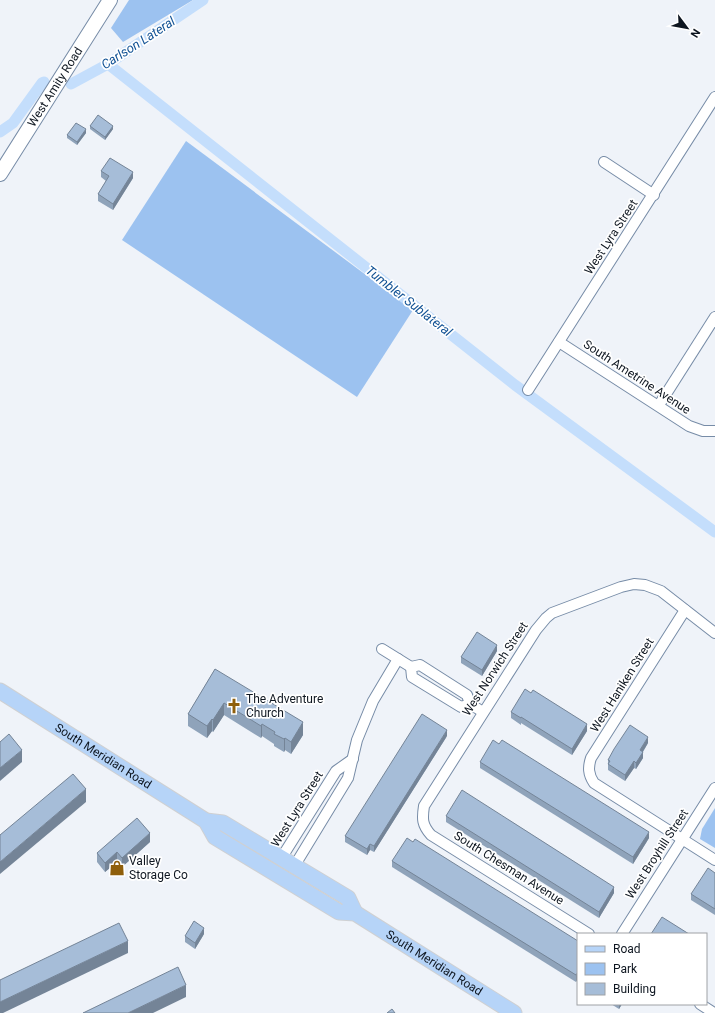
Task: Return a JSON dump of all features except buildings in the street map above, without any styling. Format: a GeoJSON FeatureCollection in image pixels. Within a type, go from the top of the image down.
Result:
{"type":"FeatureCollection","features":[{"type":"Feature","properties":{"kind":"main road","name":"West Amity Road"},"geometry":{"type":"LineString","coordinates":[[0,174],[110,0]]}},
{"type":"Feature","properties":{"kind":"main road","name":"South Meridian Road"},"geometry":{"type":"LineString","coordinates":[[0,691],[208,824],[215,837],[339,912],[354,911]]}},
{"type":"Feature","properties":{"kind":"main road","name":"South Meridian Road"},"geometry":{"type":"LineString","coordinates":[[208,824],[223,823],[348,898],[354,911],[514,1013]]}},
{"type":"Feature","properties":{"kind":"street","name":"West Lyra Street"},"geometry":{"type":"LineString","coordinates":[[528,390],[654,195],[715,97]]}},
{"type":"Feature","properties":{"kind":"street"},"geometry":{"type":"LineString","coordinates":[[604,162],[654,195]]}},
{"type":"Feature","properties":{"kind":"street"},"geometry":{"type":"LineString","coordinates":[[659,405],[715,317]]}},
{"type":"Feature","properties":{"kind":"street","name":"South Ametrine Avenue"},"geometry":{"type":"LineString","coordinates":[[559,342],[659,405],[689,426],[703,430],[715,431]]}},
{"type":"Feature","properties":{"kind":"street","name":"West Norwich Street"},"geometry":{"type":"LineString","coordinates":[[422,817],[424,806],[536,630],[546,618],[559,610],[621,587],[634,584],[645,585],[661,591],[685,610]]}},
{"type":"Feature","properties":{"kind":"street"},"geometry":{"type":"LineString","coordinates":[[685,610],[715,634]]}},
{"type":"Feature","properties":{"kind":"street","name":"West Haniken Street"},"geometry":{"type":"LineString","coordinates":[[682,839],[594,783],[590,777],[588,767],[591,758],[685,610]]}},
{"type":"Feature","properties":{"kind":"street"},"geometry":{"type":"LineString","coordinates":[[382,649],[411,667],[420,665],[467,695],[470,704],[483,712]]}},
{"type":"Feature","properties":{"kind":"street"},"geometry":{"type":"LineString","coordinates":[[288,861],[348,778],[357,740],[373,702],[398,659]]}},
{"type":"Feature","properties":{"kind":"street","name":"West Lyra Street"},"geometry":{"type":"LineString","coordinates":[[288,861],[336,771],[353,759]]}},
{"type":"Feature","properties":{"kind":"street","name":"West Broyhill Street"},"geometry":{"type":"LineString","coordinates":[[623,933],[715,788]]}},
{"type":"Feature","properties":{"kind":"street","name":"South Chesman Avenue"},"geometry":{"type":"LineString","coordinates":[[422,817],[426,829],[431,834],[587,933]]}},
{"type":"Feature","properties":{"kind":"street"},"geometry":{"type":"LineString","coordinates":[[682,839],[715,860]]}},
{"type":"Feature","properties":{"kind":"street"},"geometry":{"type":"LineString","coordinates":[[702,1005],[714,1013]]}},
{"type":"Feature","properties":{"kind":"green space"},"geometry":{"type":"Polygon","coordinates":[[[129,0],[193,0],[123,42],[111,28],[129,0]]]}},
{"type":"Feature","properties":{"kind":"green space"},"geometry":{"type":"Polygon","coordinates":[[[186,141],[413,310],[357,397],[122,240],[186,141]]]}},
{"type":"Feature","properties":{"kind":"green space"},"geometry":{"type":"Polygon","coordinates":[[[715,808],[715,848],[700,839],[702,829],[715,808]]]}},
{"type":"Feature","properties":{"kind":"waterway","name":"Carlson Lateral"},"geometry":{"type":"LineString","coordinates":[[71,84],[108,64],[203,0]]}},
{"type":"Feature","properties":{"kind":"waterway","name":"Tumbler Sublateral"},"geometry":{"type":"LineString","coordinates":[[108,64],[515,385],[715,532]]}},
{"type":"Feature","properties":{"kind":"waterway","name":"Carlson Lateral"},"geometry":{"type":"LineString","coordinates":[[0,132],[13,123],[44,82]]}},
{"type":"Feature","properties":{"kind":"place","name":"The Adventure Church"},"geometry":{"type":"Point","coordinates":[234,706]}},
{"type":"Feature","properties":{"kind":"place","name":"Valley Storage Co"},"geometry":{"type":"Point","coordinates":[117,868]}}]}
